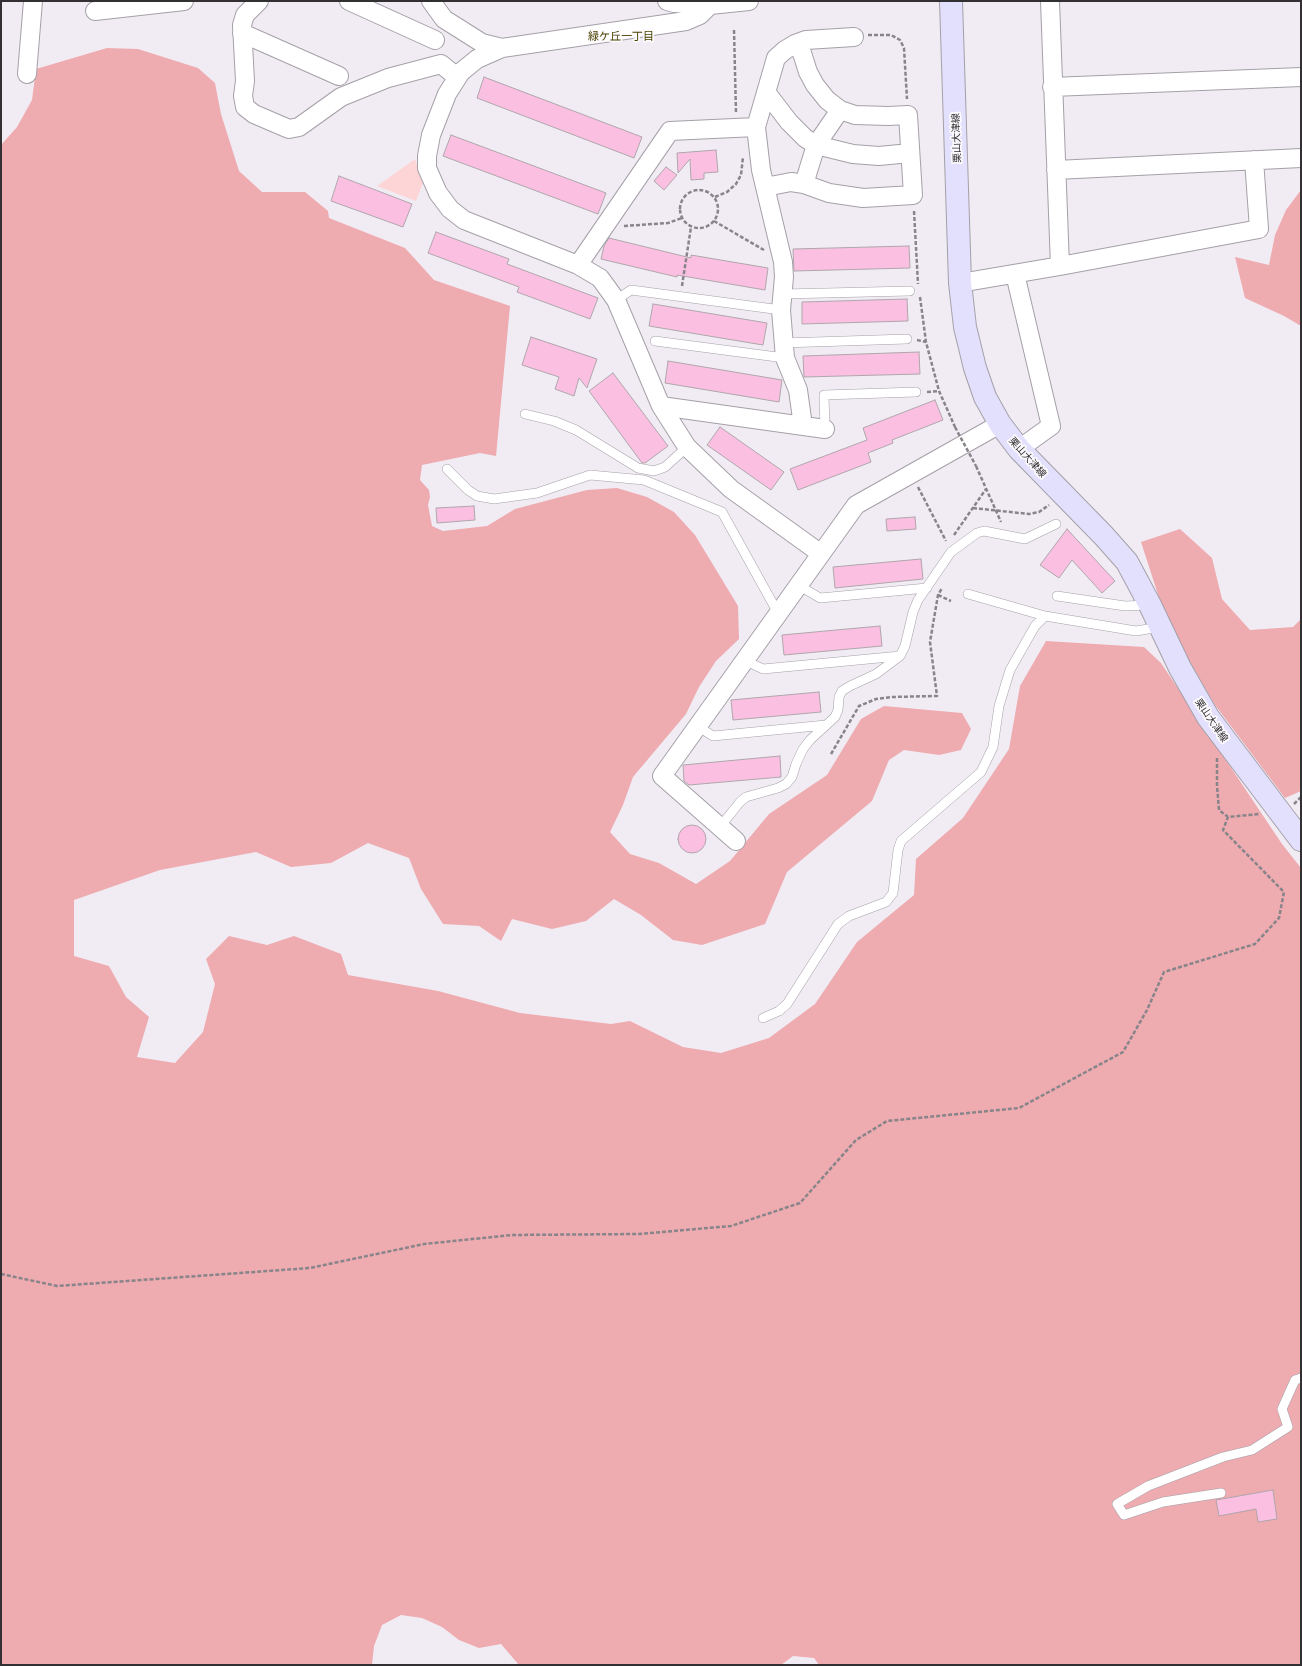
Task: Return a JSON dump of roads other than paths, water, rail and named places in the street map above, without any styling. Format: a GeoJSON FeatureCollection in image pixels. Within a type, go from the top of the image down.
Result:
{"type":"FeatureCollection","features":[{"type":"Feature","properties":{"kind":"main road","name":"栗山大津線"},"geometry":{"type":"LineString","coordinates":[[951,1],[960,283],[965,327],[984,397],[1000,424],[1019,449],[1104,536],[1127,562],[1150,605],[1180,668],[1208,717],[1301,840]]}},
{"type":"Feature","properties":{"kind":"street"},"geometry":{"type":"LineString","coordinates":[[27,74],[33,1]]}},
{"type":"Feature","properties":{"kind":"street"},"geometry":{"type":"LineString","coordinates":[[95,11],[184,1]]}},
{"type":"Feature","properties":{"kind":"street"},"geometry":{"type":"LineString","coordinates":[[259,1],[245,15],[242,25],[245,81],[243,96],[245,107],[254,114],[289,129],[299,127],[341,98],[388,78],[441,64],[457,77]]}},
{"type":"Feature","properties":{"kind":"street"},"geometry":{"type":"LineString","coordinates":[[349,1],[435,40]]}},
{"type":"Feature","properties":{"kind":"street"},"geometry":{"type":"LineString","coordinates":[[432,1],[444,19],[482,43],[502,48]]}},
{"type":"Feature","properties":{"kind":"street"},"geometry":{"type":"LineString","coordinates":[[667,1],[674,3],[710,5],[749,1]]}},
{"type":"Feature","properties":{"kind":"street"},"geometry":{"type":"LineString","coordinates":[[1050,1],[1052,87],[1060,266]]}},
{"type":"Feature","properties":{"kind":"street"},"geometry":{"type":"LineString","coordinates":[[710,5],[700,15],[686,22],[502,48],[477,59],[467,66],[457,77],[447,94],[431,135],[427,156],[427,168],[438,193],[450,209],[464,220],[578,264],[600,278],[616,300],[661,406],[688,448],[731,488],[820,553]]}},
{"type":"Feature","properties":{"kind":"street"},"geometry":{"type":"LineString","coordinates":[[242,33],[339,76]]}},
{"type":"Feature","properties":{"kind":"street"},"geometry":{"type":"LineString","coordinates":[[803,426],[798,390],[784,351],[782,302],[783,262],[761,170],[756,127],[776,58],[784,50],[806,40],[854,36]]}},
{"type":"Feature","properties":{"kind":"street"},"geometry":{"type":"LineString","coordinates":[[765,187],[791,182],[804,184],[829,193],[862,198],[913,195],[908,115],[855,115],[840,110],[827,100],[815,85],[808,72],[802,53],[795,44]]}},
{"type":"Feature","properties":{"kind":"street"},"geometry":{"type":"LineString","coordinates":[[1052,87],[1301,77]]}},
{"type":"Feature","properties":{"kind":"street"},"geometry":{"type":"LineString","coordinates":[[766,92],[789,122],[805,138],[816,145],[854,154],[879,156],[910,153]]}},
{"type":"Feature","properties":{"kind":"street"},"geometry":{"type":"LineString","coordinates":[[804,184],[816,145],[840,110]]}},
{"type":"Feature","properties":{"kind":"street"},"geometry":{"type":"LineString","coordinates":[[578,264],[670,131],[756,127]]}},
{"type":"Feature","properties":{"kind":"street"},"geometry":{"type":"LineString","coordinates":[[1056,170],[1301,158]]}},
{"type":"Feature","properties":{"kind":"street"},"geometry":{"type":"LineString","coordinates":[[960,283],[1060,266],[1259,228],[1254,160]]}},
{"type":"Feature","properties":{"kind":"street"},"geometry":{"type":"LineString","coordinates":[[1015,274],[1051,426],[1019,449]]}},
{"type":"Feature","properties":{"kind":"street"},"geometry":{"type":"LineString","coordinates":[[661,406],[825,429]]}},
{"type":"Feature","properties":{"kind":"street"},"geometry":{"type":"LineString","coordinates":[[736,840],[662,776],[820,553],[856,505],[1000,424]]}},
{"type":"Feature","properties":{"kind":"lane"},"geometry":{"type":"LineString","coordinates":[[616,300],[631,290],[681,296],[782,302],[910,291]]}},
{"type":"Feature","properties":{"kind":"lane"},"geometry":{"type":"LineString","coordinates":[[655,342],[784,351],[907,339]]}},
{"type":"Feature","properties":{"kind":"lane"},"geometry":{"type":"LineString","coordinates":[[825,429],[824,395],[916,392]]}},
{"type":"Feature","properties":{"kind":"lane"},"geometry":{"type":"LineString","coordinates":[[525,414],[554,421],[576,430],[638,468],[654,471],[665,467],[688,448]]}},
{"type":"Feature","properties":{"kind":"lane"},"geometry":{"type":"LineString","coordinates":[[447,469],[468,490],[477,496],[494,498],[537,493],[590,475],[644,480],[722,512],[778,613]]}},
{"type":"Feature","properties":{"kind":"lane"},"geometry":{"type":"LineString","coordinates":[[720,827],[740,802],[746,797],[778,788],[786,784],[792,776],[803,749],[810,740],[835,717],[838,710],[839,697],[842,691],[876,674],[900,656],[905,646],[913,612],[918,600],[952,552],[977,533],[984,531],[1026,539],[1056,524]]}},
{"type":"Feature","properties":{"kind":"lane"},"geometry":{"type":"LineString","coordinates":[[798,585],[820,598],[927,588]]}},
{"type":"Feature","properties":{"kind":"lane"},"geometry":{"type":"LineString","coordinates":[[968,594],[1045,616],[1136,630],[1160,627]]}},
{"type":"Feature","properties":{"kind":"lane"},"geometry":{"type":"LineString","coordinates":[[1057,596],[1125,606],[1150,605]]}},
{"type":"Feature","properties":{"kind":"lane"},"geometry":{"type":"LineString","coordinates":[[764,1018],[779,1011],[787,1004],[838,924],[849,916],[886,902],[892,893],[898,850],[901,841],[981,772],[993,747],[999,706],[1010,670],[1035,626],[1045,616]]}},
{"type":"Feature","properties":{"kind":"lane"},"geometry":{"type":"LineString","coordinates":[[744,660],[762,669],[900,656]]}},
{"type":"Feature","properties":{"kind":"lane"},"geometry":{"type":"LineString","coordinates":[[697,726],[713,736],[826,726]]}},
{"type":"Feature","properties":{"kind":"lane"},"geometry":{"type":"LineString","coordinates":[[1221,1493],[1162,1502],[1124,1515],[1117,1504],[1148,1486],[1223,1457],[1252,1450],[1288,1427],[1282,1409],[1295,1380],[1301,1378]]}},
{"type":"Feature","properties":{"kind":"district","name":"緑ケ丘一丁目"},"geometry":{"type":"Point","coordinates":[621,36]}}]}
